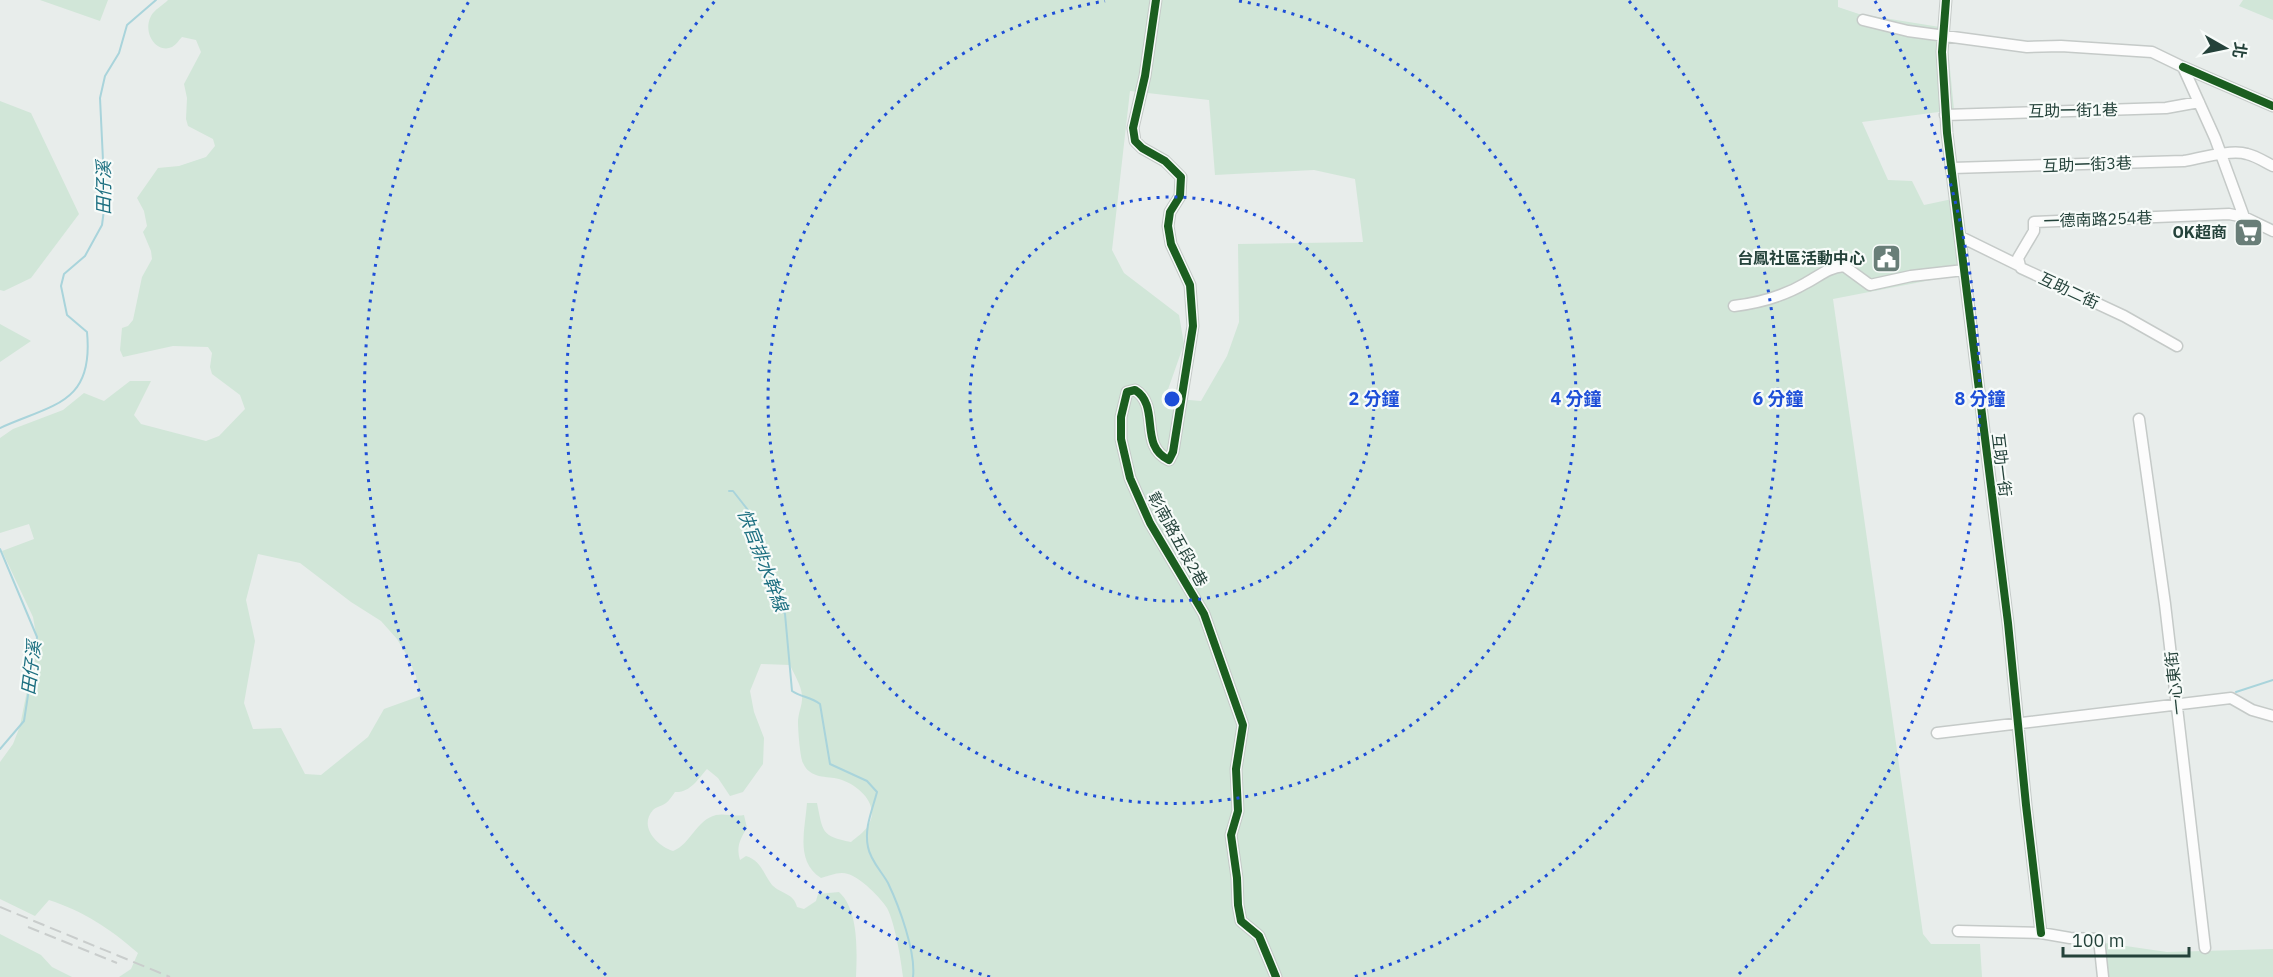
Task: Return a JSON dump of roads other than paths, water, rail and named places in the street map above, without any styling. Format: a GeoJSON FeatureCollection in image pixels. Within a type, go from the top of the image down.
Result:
{"type":"FeatureCollection","features":[{"type":"Feature","properties":{"kind":"street","name":"彰南路五段2巷"},"geometry":{"type":"LineString","coordinates":[[1156,0],[1145,76],[1133,128],[1136,141],[1142,148],[1165,161],[1181,177],[1180,195],[1170,212],[1168,226],[1171,244],[1190,285],[1193,326],[1173,452],[1169,460],[1155,450],[1147,405],[1142,394],[1135,390],[1127,392],[1124,399],[1121,439],[1130,478],[1150,523],[1204,614],[1243,725],[1236,769],[1238,811],[1231,835],[1238,878],[1238,905],[1241,921],[1259,936],[1276,977]]}},
{"type":"Feature","properties":{"kind":"street","name":"互助一街"},"geometry":{"type":"LineString","coordinates":[[1946,0],[1942,36],[1946,115],[2019,722],[2041,933]]}},
{"type":"Feature","properties":{"kind":"street"},"geometry":{"type":"LineString","coordinates":[[1863,20],[1908,31],[2027,47],[2061,46],[2152,52],[2273,106]]}},
{"type":"Feature","properties":{"kind":"street"},"geometry":{"type":"LineString","coordinates":[[2182,67],[2222,155],[2244,217],[2273,231]]}},
{"type":"Feature","properties":{"kind":"street","name":"互助一街1巷"},"geometry":{"type":"LineString","coordinates":[[1946,115],[2166,108],[2199,102]]}},
{"type":"Feature","properties":{"kind":"street","name":"互助一街3巷"},"geometry":{"type":"LineString","coordinates":[[1952,168],[2184,161],[2229,152],[2246,154],[2273,166]]}},
{"type":"Feature","properties":{"kind":"street","name":"一德南路254巷"},"geometry":{"type":"LineString","coordinates":[[2020,266],[2018,258],[2034,231],[2034,222],[2229,214],[2244,217]]}},
{"type":"Feature","properties":{"kind":"street","name":"互助二街"},"geometry":{"type":"LineString","coordinates":[[1961,237],[2124,316],[2177,346]]}},
{"type":"Feature","properties":{"kind":"street"},"geometry":{"type":"LineString","coordinates":[[1734,306],[1759,303],[1805,284],[1831,267],[1844,266],[1870,285],[1911,276],[1964,270]]}},
{"type":"Feature","properties":{"kind":"street","name":"一心東街"},"geometry":{"type":"LineString","coordinates":[[2139,419],[2165,604],[2205,948]]}},
{"type":"Feature","properties":{"kind":"street"},"geometry":{"type":"LineString","coordinates":[[1937,733],[2231,699],[2252,710],[2273,716]]}},
{"type":"Feature","properties":{"kind":"street"},"geometry":{"type":"LineString","coordinates":[[1958,931],[2041,933],[2070,938],[2099,939],[2103,977]]}},
{"type":"Feature","properties":{"kind":"waterway","name":"田仔溪"},"geometry":{"type":"LineString","coordinates":[[0,428],[53,406],[66,398],[77,388],[84,374],[87,332],[67,315],[61,286],[64,274],[85,256],[102,225],[105,202],[100,98],[105,76],[119,53],[127,25],[156,0]]}},
{"type":"Feature","properties":{"kind":"waterway","name":"快官排水幹線"},"geometry":{"type":"LineString","coordinates":[[729,491],[733,491],[748,510],[763,546],[774,589],[785,614],[792,691],[820,704],[830,764],[867,781],[877,792],[868,826],[868,847],[888,883],[902,916],[912,955],[913,977]]}},
{"type":"Feature","properties":{"kind":"waterway","name":"田仔溪"},"geometry":{"type":"LineString","coordinates":[[0,549],[37,637],[24,721],[0,749]]}},
{"type":"Feature","properties":{"kind":"waterway"},"geometry":{"type":"LineString","coordinates":[[2236,692],[2273,680]]}},
{"type":"Feature","properties":{"kind":"railway"},"geometry":{"type":"LineString","coordinates":[[0,907],[170,977]]}},
{"type":"Feature","properties":{"kind":"railway"},"geometry":{"type":"LineString","coordinates":[[28,927],[117,963]]}},
{"type":"Feature","properties":{"kind":"place","name":"OK超商"},"geometry":{"type":"Point","coordinates":[2248,232]}},
{"type":"Feature","properties":{"kind":"place","name":"台鳳社區活動中心"},"geometry":{"type":"Point","coordinates":[1886,258]}}]}
